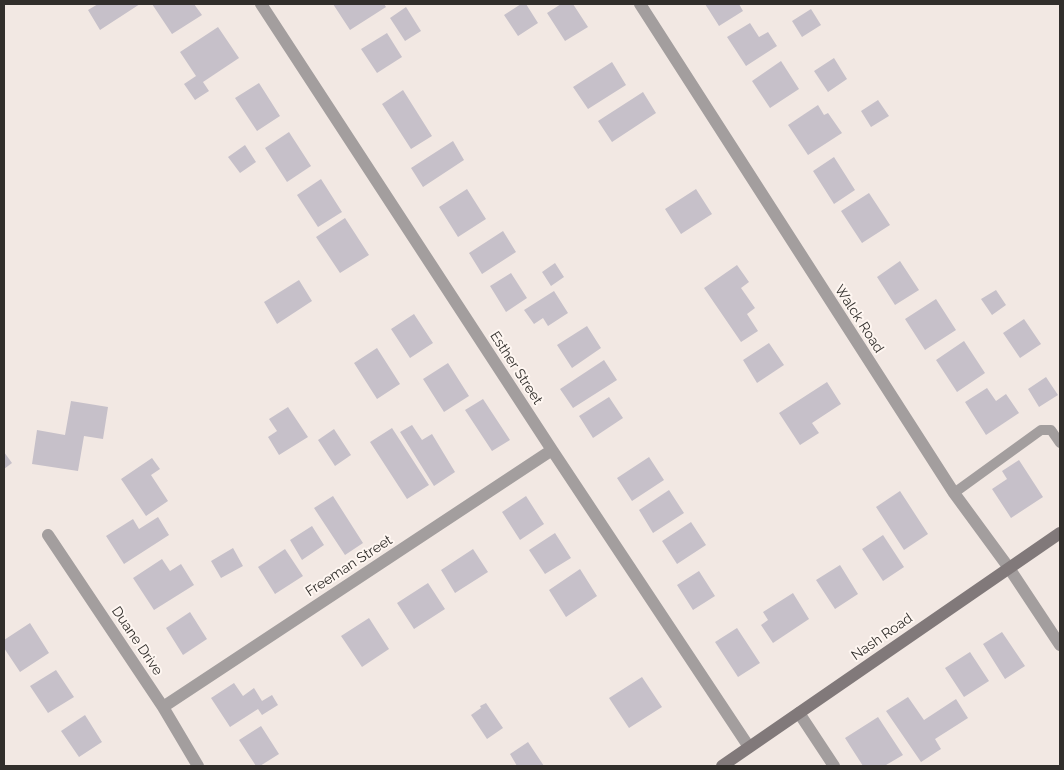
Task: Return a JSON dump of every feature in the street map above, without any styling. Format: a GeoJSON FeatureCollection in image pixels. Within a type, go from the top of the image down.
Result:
{"type":"FeatureCollection","features":[{"type":"Feature","properties":{"kind":"main road","name":"Nash Road"},"geometry":{"type":"LineString","coordinates":[[722,766],[1060,533]]}},
{"type":"Feature","properties":{"kind":"street","name":"Esther Street"},"geometry":{"type":"LineString","coordinates":[[261,4],[552,450],[749,747]]}},
{"type":"Feature","properties":{"kind":"street","name":"Walck Road"},"geometry":{"type":"LineString","coordinates":[[640,4],[954,493],[1009,568],[1060,645]]}},
{"type":"Feature","properties":{"kind":"street","name":"Freeman Street"},"geometry":{"type":"LineString","coordinates":[[163,707],[552,450]]}},
{"type":"Feature","properties":{"kind":"street","name":"Duane Drive"},"geometry":{"type":"LineString","coordinates":[[48,535],[163,707],[198,766]]}},
{"type":"Feature","properties":{"kind":"street"},"geometry":{"type":"LineString","coordinates":[[799,714],[834,766]]}},
{"type":"Feature","properties":{"kind":"lane"},"geometry":{"type":"LineString","coordinates":[[954,493],[1041,430],[1051,430],[1060,442]]}},
{"type":"Feature","properties":{"kind":"building"},"geometry":{"type":"Polygon","coordinates":[[[98,4],[140,4],[100,30],[88,10],[98,4]]]}},
{"type":"Feature","properties":{"kind":"building"},"geometry":{"type":"Polygon","coordinates":[[[152,4],[194,4],[202,15],[172,34],[152,4]]]}},
{"type":"Feature","properties":{"kind":"building"},"geometry":{"type":"Polygon","coordinates":[[[333,4],[384,4],[386,7],[350,30],[333,4]]]}},
{"type":"Feature","properties":{"kind":"building"},"geometry":{"type":"Polygon","coordinates":[[[521,4],[526,4],[538,23],[518,36],[504,15],[521,4]]]}},
{"type":"Feature","properties":{"kind":"building"},"geometry":{"type":"Polygon","coordinates":[[[561,4],[573,4],[588,27],[565,41],[547,13],[561,4]]]}},
{"type":"Feature","properties":{"kind":"building"},"geometry":{"type":"Polygon","coordinates":[[[705,4],[739,4],[743,11],[719,26],[705,4]]]}},
{"type":"Feature","properties":{"kind":"building"},"geometry":{"type":"Polygon","coordinates":[[[406,7],[421,31],[405,41],[390,18],[406,7]]]}},
{"type":"Feature","properties":{"kind":"building"},"geometry":{"type":"Polygon","coordinates":[[[811,9],[821,25],[802,37],[792,21],[811,9]]]}},
{"type":"Feature","properties":{"kind":"building"},"geometry":{"type":"Polygon","coordinates":[[[750,23],[759,37],[768,32],[777,46],[746,66],[727,37],[750,23]]]}},
{"type":"Feature","properties":{"kind":"building"},"geometry":{"type":"Polygon","coordinates":[[[218,27],[239,58],[203,82],[209,91],[195,100],[184,84],[196,76],[180,52],[218,27]]]}},
{"type":"Feature","properties":{"kind":"building"},"geometry":{"type":"Polygon","coordinates":[[[387,33],[402,57],[377,73],[361,49],[387,33]]]}},
{"type":"Feature","properties":{"kind":"building"},"geometry":{"type":"Polygon","coordinates":[[[834,58],[847,79],[828,92],[814,71],[834,58]]]}},
{"type":"Feature","properties":{"kind":"building"},"geometry":{"type":"Polygon","coordinates":[[[781,61],[799,89],[770,108],[752,81],[781,61]]]}},
{"type":"Feature","properties":{"kind":"building"},"geometry":{"type":"Polygon","coordinates":[[[612,62],[626,85],[588,109],[573,87],[612,62]]]}},
{"type":"Feature","properties":{"kind":"building"},"geometry":{"type":"Polygon","coordinates":[[[259,83],[280,116],[257,131],[235,98],[259,83]]]}},
{"type":"Feature","properties":{"kind":"building"},"geometry":{"type":"Polygon","coordinates":[[[403,90],[432,136],[411,149],[382,104],[403,90]]]}},
{"type":"Feature","properties":{"kind":"building"},"geometry":{"type":"Polygon","coordinates":[[[643,92],[656,113],[612,142],[598,121],[643,92]]]}},
{"type":"Feature","properties":{"kind":"building"},"geometry":{"type":"Polygon","coordinates":[[[878,100],[889,116],[871,127],[861,111],[878,100]]]}},
{"type":"Feature","properties":{"kind":"building"},"geometry":{"type":"Polygon","coordinates":[[[818,105],[824,115],[828,113],[842,133],[808,155],[788,125],[818,105]]]}},
{"type":"Feature","properties":{"kind":"building"},"geometry":{"type":"Polygon","coordinates":[[[289,132],[311,166],[287,182],[265,148],[289,132]]]}},
{"type":"Feature","properties":{"kind":"building"},"geometry":{"type":"Polygon","coordinates":[[[453,141],[464,160],[423,187],[411,168],[453,141]]]}},
{"type":"Feature","properties":{"kind":"building"},"geometry":{"type":"Polygon","coordinates":[[[245,145],[256,162],[240,173],[228,157],[245,145]]]}},
{"type":"Feature","properties":{"kind":"building"},"geometry":{"type":"Polygon","coordinates":[[[834,157],[855,190],[834,204],[813,171],[834,157]]]}},
{"type":"Feature","properties":{"kind":"building"},"geometry":{"type":"Polygon","coordinates":[[[321,179],[342,212],[318,227],[297,195],[321,179]]]}},
{"type":"Feature","properties":{"kind":"building"},"geometry":{"type":"Polygon","coordinates":[[[467,189],[486,219],[458,237],[439,207],[467,189]]]}},
{"type":"Feature","properties":{"kind":"building"},"geometry":{"type":"Polygon","coordinates":[[[696,189],[712,214],[681,234],[665,209],[696,189]]]}},
{"type":"Feature","properties":{"kind":"building"},"geometry":{"type":"Polygon","coordinates":[[[869,193],[890,225],[862,243],[841,211],[869,193]]]}},
{"type":"Feature","properties":{"kind":"building"},"geometry":{"type":"Polygon","coordinates":[[[345,218],[369,255],[340,273],[316,237],[345,218]]]}},
{"type":"Feature","properties":{"kind":"building"},"geometry":{"type":"Polygon","coordinates":[[[503,231],[516,252],[482,274],[469,253],[503,231]]]}},
{"type":"Feature","properties":{"kind":"building"},"geometry":{"type":"Polygon","coordinates":[[[900,261],[919,290],[895,305],[877,277],[900,261]]]}},
{"type":"Feature","properties":{"kind":"building"},"geometry":{"type":"Polygon","coordinates":[[[555,263],[564,277],[551,286],[542,272],[555,263]]]}},
{"type":"Feature","properties":{"kind":"building"},"geometry":{"type":"Polygon","coordinates":[[[737,265],[749,282],[741,288],[755,308],[747,314],[758,331],[741,342],[704,288],[737,265]]]}},
{"type":"Feature","properties":{"kind":"building"},"geometry":{"type":"Polygon","coordinates":[[[511,273],[527,298],[506,312],[490,286],[511,273]]]}},
{"type":"Feature","properties":{"kind":"building"},"geometry":{"type":"Polygon","coordinates":[[[299,280],[312,301],[277,324],[264,302],[299,280]]]}},
{"type":"Feature","properties":{"kind":"building"},"geometry":{"type":"Polygon","coordinates":[[[996,290],[1006,305],[992,315],[981,299],[996,290]]]}},
{"type":"Feature","properties":{"kind":"building"},"geometry":{"type":"Polygon","coordinates":[[[554,291],[568,313],[548,326],[543,318],[534,324],[524,310],[554,291]]]}},
{"type":"Feature","properties":{"kind":"building"},"geometry":{"type":"Polygon","coordinates":[[[936,299],[956,330],[925,350],[905,319],[936,299]]]}},
{"type":"Feature","properties":{"kind":"building"},"geometry":{"type":"Polygon","coordinates":[[[414,314],[433,343],[410,358],[391,329],[414,314]]]}},
{"type":"Feature","properties":{"kind":"building"},"geometry":{"type":"Polygon","coordinates":[[[1024,319],[1041,344],[1020,358],[1003,333],[1024,319]]]}},
{"type":"Feature","properties":{"kind":"building"},"geometry":{"type":"Polygon","coordinates":[[[587,326],[601,348],[572,368],[557,345],[587,326]]]}},
{"type":"Feature","properties":{"kind":"building"},"geometry":{"type":"Polygon","coordinates":[[[964,341],[985,373],[957,392],[936,360],[964,341]]]}},
{"type":"Feature","properties":{"kind":"building"},"geometry":{"type":"Polygon","coordinates":[[[769,343],[784,365],[757,383],[743,360],[769,343]]]}},
{"type":"Feature","properties":{"kind":"building"},"geometry":{"type":"Polygon","coordinates":[[[377,348],[400,384],[377,399],[354,363],[377,348]]]}},
{"type":"Feature","properties":{"kind":"building"},"geometry":{"type":"Polygon","coordinates":[[[604,360],[617,380],[573,408],[560,389],[604,360]]]}},
{"type":"Feature","properties":{"kind":"building"},"geometry":{"type":"Polygon","coordinates":[[[448,363],[469,396],[444,412],[423,379],[448,363]]]}},
{"type":"Feature","properties":{"kind":"building"},"geometry":{"type":"Polygon","coordinates":[[[1046,377],[1058,395],[1039,407],[1028,389],[1046,377]]]}},
{"type":"Feature","properties":{"kind":"building"},"geometry":{"type":"Polygon","coordinates":[[[827,382],[841,404],[812,423],[819,433],[800,445],[779,413],[827,382]]]}},
{"type":"Feature","properties":{"kind":"building"},"geometry":{"type":"Polygon","coordinates":[[[987,388],[996,401],[1006,394],[1019,413],[986,435],[965,402],[987,388]]]}},
{"type":"Feature","properties":{"kind":"building"},"geometry":{"type":"Polygon","coordinates":[[[609,397],[623,418],[593,438],[579,416],[609,397]]]}},
{"type":"Feature","properties":{"kind":"building"},"geometry":{"type":"Polygon","coordinates":[[[483,399],[510,440],[492,451],[465,410],[483,399]]]}},
{"type":"Feature","properties":{"kind":"building"},"geometry":{"type":"Polygon","coordinates":[[[71,401],[108,407],[103,439],[84,436],[78,471],[32,464],[37,430],[65,435],[71,401]]]}},
{"type":"Feature","properties":{"kind":"building"},"geometry":{"type":"Polygon","coordinates":[[[288,407],[308,437],[279,455],[268,437],[277,431],[269,419],[288,407]]]}},
{"type":"Feature","properties":{"kind":"building"},"geometry":{"type":"Polygon","coordinates":[[[412,425],[422,440],[432,434],[455,472],[434,486],[400,432],[412,425]]]}},
{"type":"Feature","properties":{"kind":"building"},"geometry":{"type":"Polygon","coordinates":[[[392,428],[429,485],[407,499],[370,442],[392,428]]]}},
{"type":"Feature","properties":{"kind":"building"},"geometry":{"type":"Polygon","coordinates":[[[334,429],[351,455],[335,466],[318,440],[334,429]]]}},
{"type":"Feature","properties":{"kind":"building"},"geometry":{"type":"Polygon","coordinates":[[[4,452],[12,463],[4,469],[4,452]]]}},
{"type":"Feature","properties":{"kind":"building"},"geometry":{"type":"Polygon","coordinates":[[[649,457],[664,480],[632,501],[617,478],[649,457]]]}},
{"type":"Feature","properties":{"kind":"building"},"geometry":{"type":"Polygon","coordinates":[[[152,458],[160,469],[151,475],[168,501],[146,516],[121,479],[152,458]]]}},
{"type":"Feature","properties":{"kind":"building"},"geometry":{"type":"Polygon","coordinates":[[[1019,460],[1043,497],[1011,518],[992,489],[1007,479],[1002,471],[1019,460]]]}},
{"type":"Feature","properties":{"kind":"building"},"geometry":{"type":"Polygon","coordinates":[[[669,490],[684,513],[653,533],[639,510],[669,490]]]}},
{"type":"Feature","properties":{"kind":"building"},"geometry":{"type":"Polygon","coordinates":[[[900,491],[928,534],[904,550],[876,507],[900,491]]]}},
{"type":"Feature","properties":{"kind":"building"},"geometry":{"type":"Polygon","coordinates":[[[333,496],[363,543],[345,555],[314,508],[333,496]]]}},
{"type":"Feature","properties":{"kind":"building"},"geometry":{"type":"Polygon","coordinates":[[[526,496],[544,524],[520,540],[502,512],[526,496]]]}},
{"type":"Feature","properties":{"kind":"building"},"geometry":{"type":"Polygon","coordinates":[[[158,517],[169,535],[124,564],[106,536],[133,519],[139,529],[158,517]]]}},
{"type":"Feature","properties":{"kind":"building"},"geometry":{"type":"Polygon","coordinates":[[[691,522],[706,545],[677,564],[662,541],[691,522]]]}},
{"type":"Feature","properties":{"kind":"building"},"geometry":{"type":"Polygon","coordinates":[[[312,526],[324,545],[302,560],[290,540],[312,526]]]}},
{"type":"Feature","properties":{"kind":"building"},"geometry":{"type":"Polygon","coordinates":[[[555,533],[571,558],[545,574],[529,550],[555,533]]]}},
{"type":"Feature","properties":{"kind":"building"},"geometry":{"type":"Polygon","coordinates":[[[883,535],[904,567],[883,581],[862,549],[883,535]]]}},
{"type":"Feature","properties":{"kind":"building"},"geometry":{"type":"Polygon","coordinates":[[[233,548],[243,566],[221,578],[211,561],[233,548]]]}},
{"type":"Feature","properties":{"kind":"building"},"geometry":{"type":"Polygon","coordinates":[[[285,549],[303,576],[275,594],[258,567],[285,549]]]}},
{"type":"Feature","properties":{"kind":"building"},"geometry":{"type":"Polygon","coordinates":[[[473,549],[488,572],[455,593],[441,570],[473,549]]]}},
{"type":"Feature","properties":{"kind":"building"},"geometry":{"type":"Polygon","coordinates":[[[162,559],[170,571],[181,564],[194,585],[154,610],[133,578],[162,559]]]}},
{"type":"Feature","properties":{"kind":"building"},"geometry":{"type":"Polygon","coordinates":[[[840,565],[858,594],[835,609],[816,580],[840,565]]]}},
{"type":"Feature","properties":{"kind":"building"},"geometry":{"type":"Polygon","coordinates":[[[580,569],[597,596],[566,617],[549,590],[580,569]]]}},
{"type":"Feature","properties":{"kind":"building"},"geometry":{"type":"Polygon","coordinates":[[[699,571],[715,596],[693,610],[677,585],[699,571]]]}},
{"type":"Feature","properties":{"kind":"building"},"geometry":{"type":"Polygon","coordinates":[[[428,583],[445,609],[414,629],[397,603],[428,583]]]}},
{"type":"Feature","properties":{"kind":"building"},"geometry":{"type":"Polygon","coordinates":[[[793,593],[809,619],[773,643],[761,625],[768,620],[763,612],[793,593]]]}},
{"type":"Feature","properties":{"kind":"building"},"geometry":{"type":"Polygon","coordinates":[[[190,612],[207,639],[183,655],[166,628],[190,612]]]}},
{"type":"Feature","properties":{"kind":"building"},"geometry":{"type":"Polygon","coordinates":[[[369,618],[389,649],[362,667],[341,636],[369,618]]]}},
{"type":"Feature","properties":{"kind":"building"},"geometry":{"type":"Polygon","coordinates":[[[30,623],[49,653],[20,672],[4,648],[4,640],[30,623]]]}},
{"type":"Feature","properties":{"kind":"building"},"geometry":{"type":"Polygon","coordinates":[[[737,628],[760,663],[738,677],[715,642],[737,628]]]}},
{"type":"Feature","properties":{"kind":"building"},"geometry":{"type":"Polygon","coordinates":[[[1002,632],[1025,666],[1005,679],[983,644],[1002,632]]]}},
{"type":"Feature","properties":{"kind":"building"},"geometry":{"type":"Polygon","coordinates":[[[970,652],[989,681],[964,697],[945,668],[970,652]]]}},
{"type":"Feature","properties":{"kind":"building"},"geometry":{"type":"Polygon","coordinates":[[[56,670],[74,697],[48,713],[30,686],[56,670]]]}},
{"type":"Feature","properties":{"kind":"building"},"geometry":{"type":"Polygon","coordinates":[[[642,677],[662,707],[629,728],[609,698],[642,677]]]}},
{"type":"Feature","properties":{"kind":"building"},"geometry":{"type":"Polygon","coordinates":[[[234,683],[243,696],[254,688],[262,701],[272,695],[278,705],[262,715],[258,709],[230,727],[211,698],[234,683]]]}},
{"type":"Feature","properties":{"kind":"building"},"geometry":{"type":"Polygon","coordinates":[[[908,697],[924,720],[956,699],[968,718],[935,739],[941,749],[921,762],[886,711],[908,697]]]}},
{"type":"Feature","properties":{"kind":"building"},"geometry":{"type":"Polygon","coordinates":[[[486,703],[503,728],[487,739],[471,715],[486,703]]]}},
{"type":"Feature","properties":{"kind":"building"},"geometry":{"type":"Polygon","coordinates":[[[85,715],[102,742],[79,757],[61,731],[85,715]]]}},
{"type":"Feature","properties":{"kind":"building"},"geometry":{"type":"Polygon","coordinates":[[[878,717],[903,755],[887,766],[863,766],[845,738],[878,717]]]}},
{"type":"Feature","properties":{"kind":"building"},"geometry":{"type":"Polygon","coordinates":[[[261,726],[279,754],[260,766],[256,766],[239,740],[261,726]]]}},
{"type":"Feature","properties":{"kind":"building"},"geometry":{"type":"Polygon","coordinates":[[[528,742],[544,766],[517,766],[510,754],[528,742]]]}}]}
